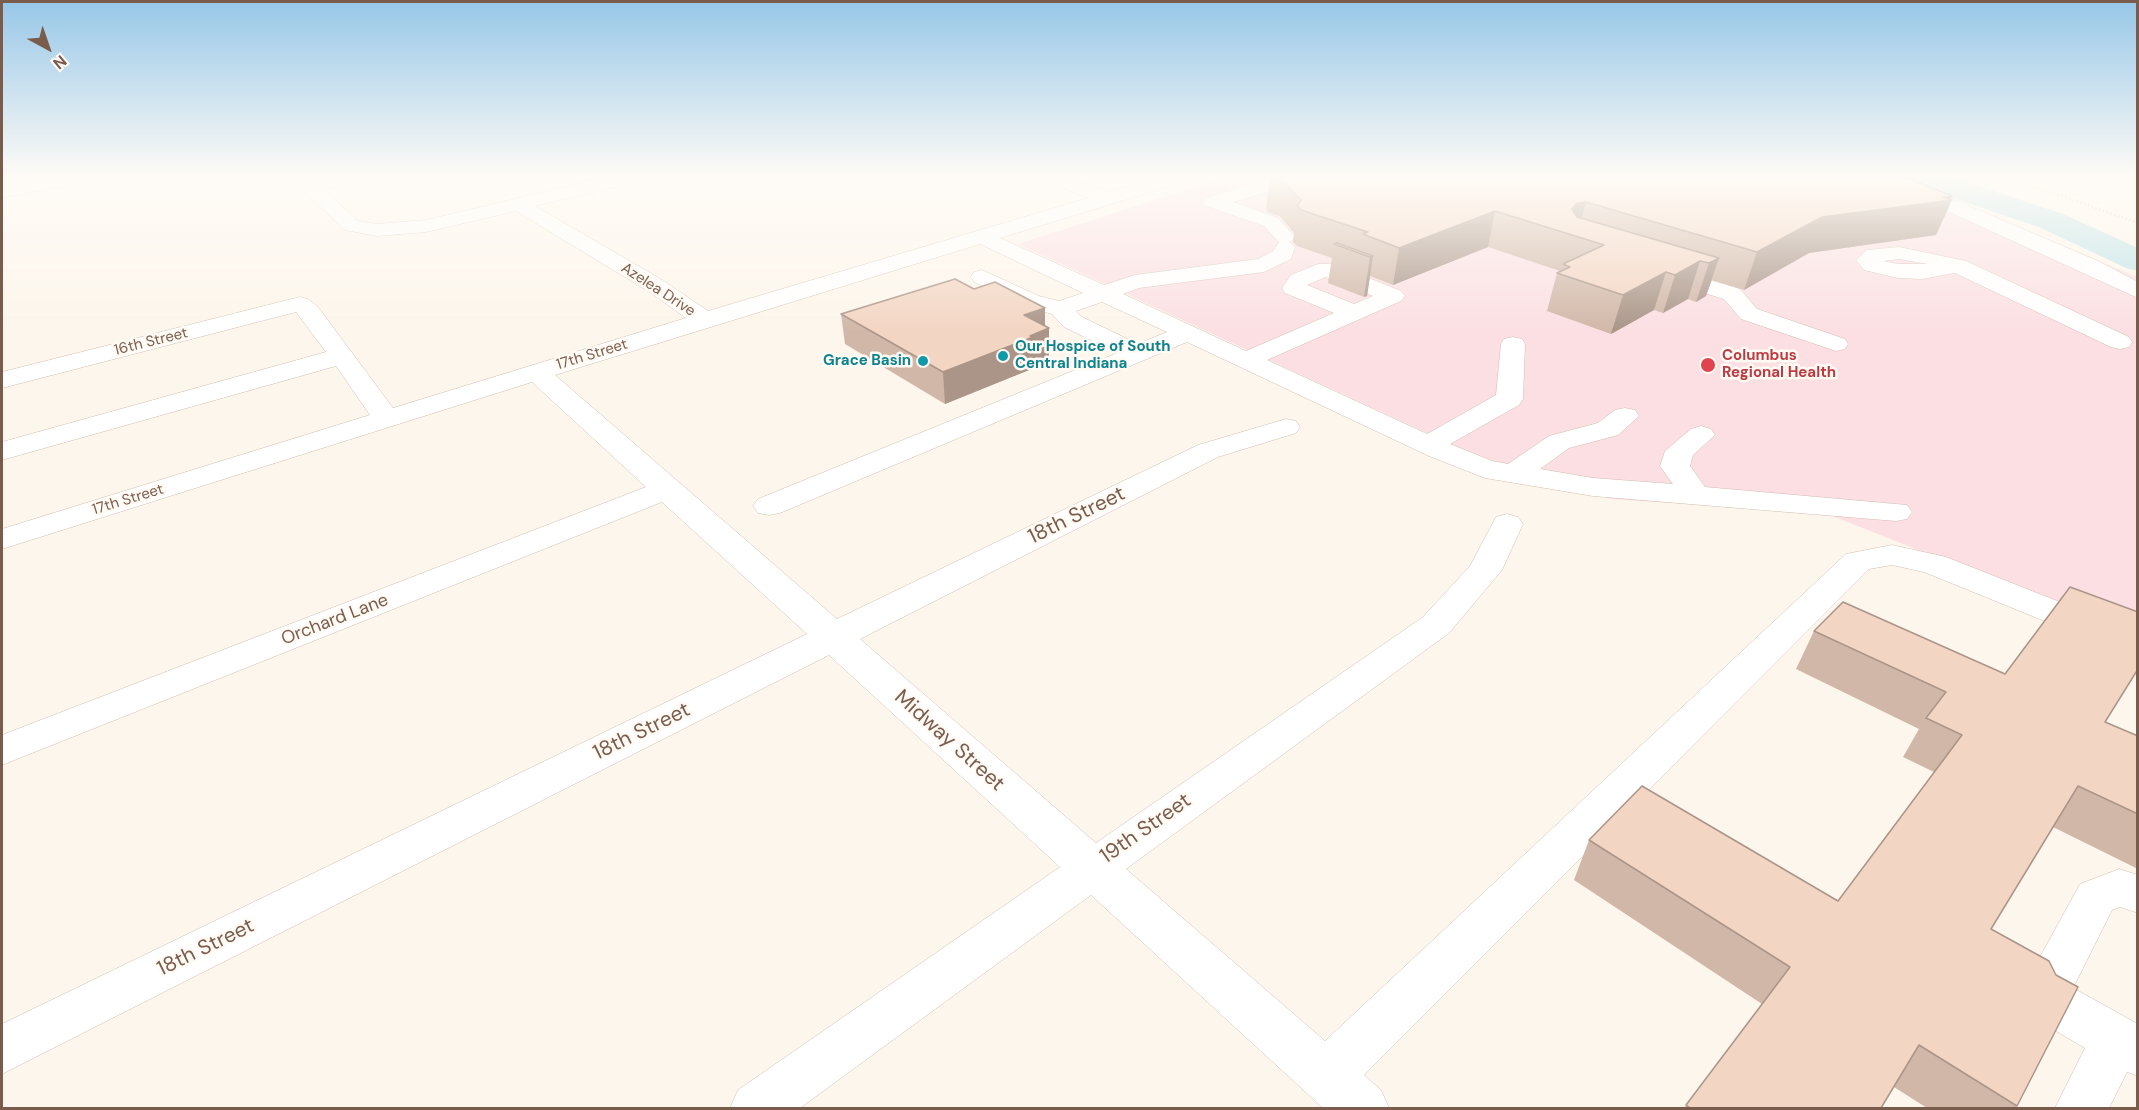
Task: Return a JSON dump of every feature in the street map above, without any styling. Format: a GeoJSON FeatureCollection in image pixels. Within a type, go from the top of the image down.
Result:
{"type":"FeatureCollection","features":[{"type":"Feature","properties":{"kind":"street"},"geometry":{"type":"LineString","coordinates":[[363,228],[377,230],[404,228]]}},
{"type":"Feature","properties":{"kind":"street","name":"Azelea Drive"},"geometry":{"type":"LineString","coordinates":[[555,228],[656,286],[705,320]]}},
{"type":"Feature","properties":{"kind":"street","name":"17th Street"},"geometry":{"type":"LineString","coordinates":[[2,539],[705,320],[1012,228]]}},
{"type":"Feature","properties":{"kind":"street"},"geometry":{"type":"LineString","coordinates":[[1060,309],[1135,282],[1264,265],[1283,254],[1284,242],[1275,228]]}},
{"type":"Feature","properties":{"kind":"street"},"geometry":{"type":"LineString","coordinates":[[2002,228],[2090,266],[2138,291]]}},
{"type":"Feature","properties":{"kind":"street"},"geometry":{"type":"LineString","coordinates":[[982,237],[1428,445],[1485,469],[1593,487],[1896,512]]}},
{"type":"Feature","properties":{"kind":"street"},"geometry":{"type":"LineString","coordinates":[[1958,266],[2129,343]]}},
{"type":"Feature","properties":{"kind":"street"},"geometry":{"type":"LineString","coordinates":[[1643,267],[1732,294],[1749,314],[1836,344]]}},
{"type":"Feature","properties":{"kind":"street"},"geometry":{"type":"LineString","coordinates":[[982,277],[1031,302],[1060,309],[1073,322],[1137,353]]}},
{"type":"Feature","properties":{"kind":"street","name":"16th Street"},"geometry":{"type":"LineString","coordinates":[[2,380],[300,304],[310,312],[342,356]]}},
{"type":"Feature","properties":{"kind":"street"},"geometry":{"type":"LineString","coordinates":[[1246,360],[1354,313]]}},
{"type":"Feature","properties":{"kind":"street"},"geometry":{"type":"LineString","coordinates":[[2024,321],[2058,331],[2129,343]]}},
{"type":"Feature","properties":{"kind":"street"},"geometry":{"type":"LineString","coordinates":[[769,506],[1187,333]]}},
{"type":"Feature","properties":{"kind":"street"},"geometry":{"type":"LineString","coordinates":[[1428,445],[1509,399],[1513,344]]}},
{"type":"Feature","properties":{"kind":"street"},"geometry":{"type":"LineString","coordinates":[[2,451],[342,356],[387,419]]}},
{"type":"Feature","properties":{"kind":"street","name":"Midway Street"},"geometry":{"type":"LineString","coordinates":[[537,373],[1362,1108]]}},
{"type":"Feature","properties":{"kind":"street"},"geometry":{"type":"LineString","coordinates":[[1513,474],[1559,442],[1608,429],[1624,416]]}},
{"type":"Feature","properties":{"kind":"street","name":"18th Street"},"geometry":{"type":"LineString","coordinates":[[2,1050],[1208,451],[1286,427]]}},
{"type":"Feature","properties":{"kind":"street"},"geometry":{"type":"LineString","coordinates":[[1696,495],[1676,466],[1680,451],[1701,435]]}},
{"type":"Feature","properties":{"kind":"street","name":"Orchard Lane"},"geometry":{"type":"LineString","coordinates":[[2,751],[668,489]]}},
{"type":"Feature","properties":{"kind":"street","name":"19th Street"},"geometry":{"type":"LineString","coordinates":[[757,1108],[1436,624],[1485,570],[1507,524]]}},
{"type":"Feature","properties":{"kind":"street"},"geometry":{"type":"LineString","coordinates":[[1326,1076],[1858,561],[1892,555],[1934,564],[2138,647]]}},
{"type":"Feature","properties":{"kind":"street"},"geometry":{"type":"LineString","coordinates":[[2082,1108],[2127,1046],[2043,998],[2096,897],[2119,888],[2138,894]]}},
{"type":"Feature","properties":{"kind":"shaded area","name":"Columbus Regional Health"},"geometry":{"type":"Polygon","coordinates":[[[1068,228],[2021,228],[2137,277],[2137,637],[1825,513],[1611,499],[1470,453],[1018,244],[1068,228]]]}},
{"type":"Feature","properties":{"kind":"building"},"geometry":{"type":"Polygon","coordinates":[[[1355,228],[1451,228],[1399,248],[1363,234],[1368,232],[1355,228]]]}},
{"type":"Feature","properties":{"kind":"building"},"geometry":{"type":"Polygon","coordinates":[[[1549,228],[1614,228],[1719,258],[1709,263],[1700,261],[1675,275],[1666,272],[1623,295],[1557,273],[1570,267],[1563,264],[1604,245],[1549,228]]]}},
{"type":"Feature","properties":{"kind":"building"},"geometry":{"type":"Polygon","coordinates":[[[1674,228],[1802,228],[1757,252],[1674,228]]]}},
{"type":"Feature","properties":{"kind":"building"},"geometry":{"type":"Polygon","coordinates":[[[1337,243],[1373,256],[1370,257],[1334,244],[1337,243]]]}},
{"type":"Feature","properties":{"kind":"building"},"geometry":{"type":"Polygon","coordinates":[[[955,279],[974,289],[995,282],[1045,308],[1024,315],[1049,328],[1030,336],[1033,337],[943,372],[841,314],[955,279]]]}},
{"type":"Feature","properties":{"kind":"building"},"geometry":{"type":"Polygon","coordinates":[[[2070,587],[2138,612],[2138,669],[2105,722],[2138,736],[2138,814],[2078,786],[1991,929],[2049,961],[2056,975],[2078,987],[2017,1106],[1919,1045],[1881,1108],[1690,1108],[1686,1105],[1790,967],[1589,840],[1642,786],[1838,901],[1962,735],[1926,718],[1946,692],[1814,631],[1843,602],[2005,674],[2070,587]]]}},
{"type":"Feature","properties":{"kind":"waterway"},"geometry":{"type":"LineString","coordinates":[[2067,228],[2138,261]]}},
{"type":"Feature","properties":{"kind":"place","name":"Our Hospice of South Central Indiana"},"geometry":{"type":"Point","coordinates":[1003,356]}},
{"type":"Feature","properties":{"kind":"place","name":"Grace Basin"},"geometry":{"type":"Point","coordinates":[923,361]}},
{"type":"Feature","properties":{"kind":"place","name":"Columbus Regional Health"},"geometry":{"type":"Point","coordinates":[1708,365]}}]}
